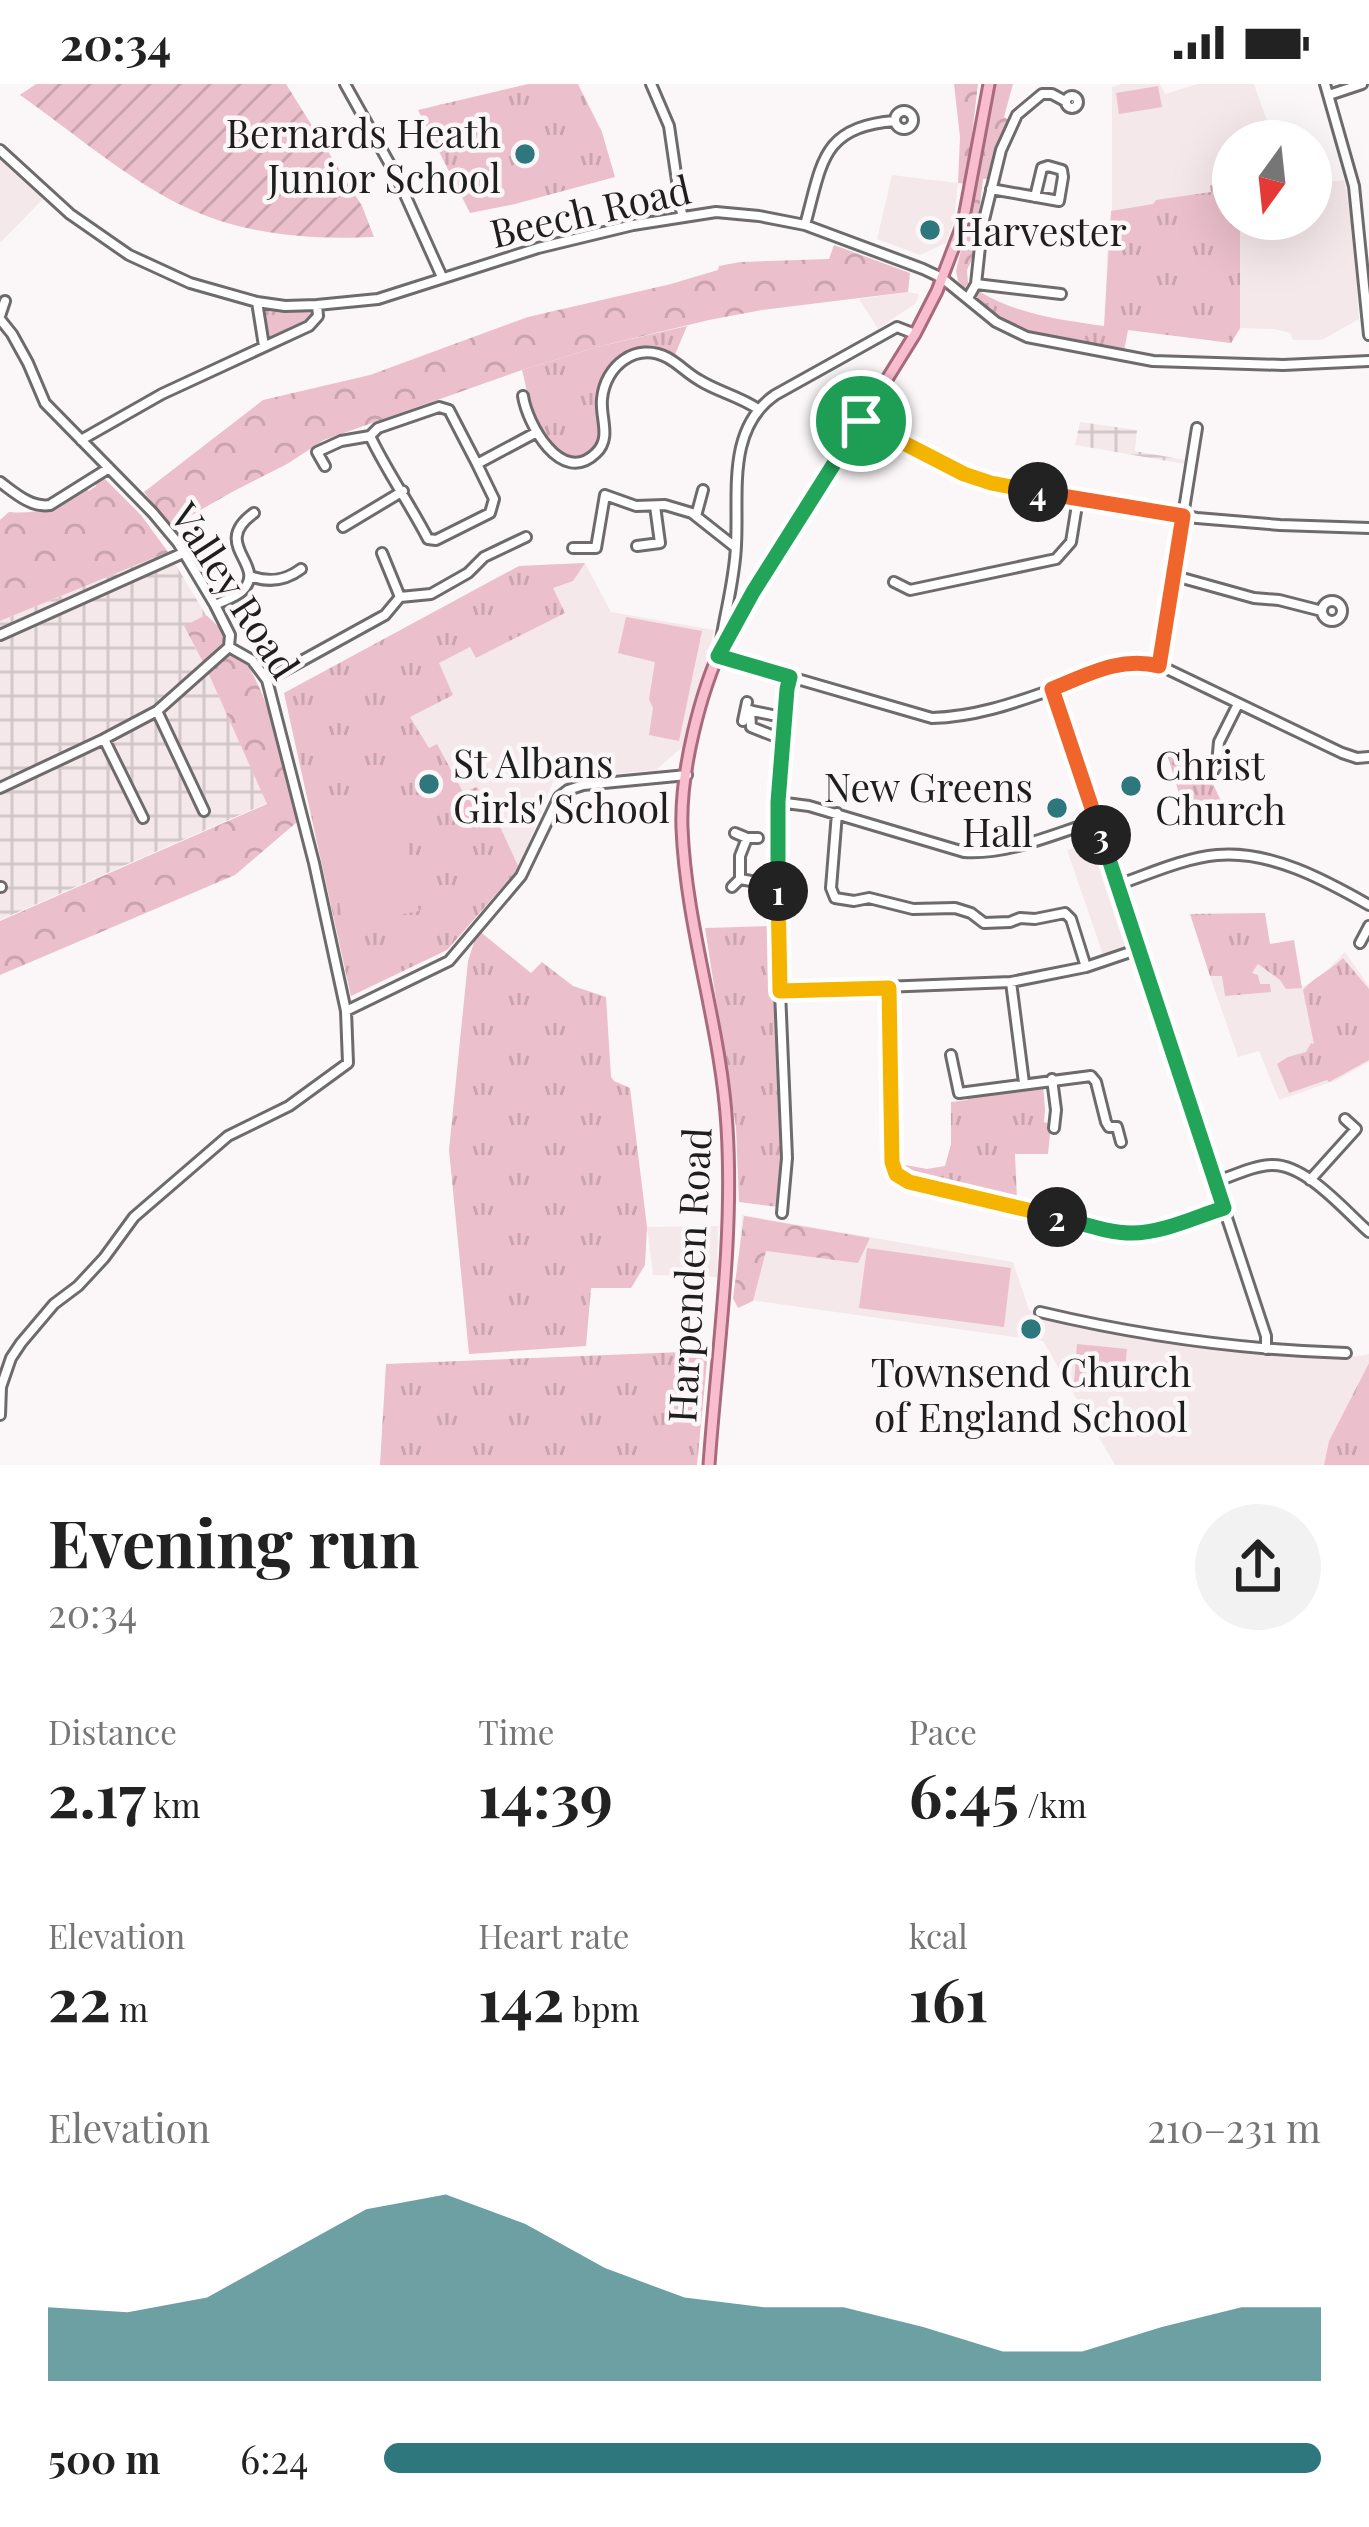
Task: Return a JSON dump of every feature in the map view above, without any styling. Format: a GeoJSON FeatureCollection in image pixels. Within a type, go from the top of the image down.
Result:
{"type":"FeatureCollection","features":[{"type":"Feature","properties":{"kind":"main road","name":"Harpenden Road"},"geometry":{"type":"LineString","coordinates":[[709,1465],[726,1292],[728,1131],[689,892],[682,829],[687,775],[718,656],[915,334],[942,278],[963,223],[988,84]]}},
{"type":"Feature","properties":{"kind":"street"},"geometry":{"type":"LineString","coordinates":[[344,84],[398,177],[442,277]]}},
{"type":"Feature","properties":{"kind":"street"},"geometry":{"type":"LineString","coordinates":[[651,84],[669,127],[682,215]]}},
{"type":"Feature","properties":{"kind":"street"},"geometry":{"type":"LineString","coordinates":[[1361,84],[1327,89],[1354,186],[1369,335]]}},
{"type":"Feature","properties":{"kind":"street"},"geometry":{"type":"LineString","coordinates":[[968,298],[976,284],[977,259],[1001,151],[1017,115],[1042,94],[1065,101]]}},
{"type":"Feature","properties":{"kind":"street"},"geometry":{"type":"LineString","coordinates":[[805,225],[823,160],[833,144],[867,124],[895,122]]}},
{"type":"Feature","properties":{"kind":"street","name":"Beech Road"},"geometry":{"type":"LineString","coordinates":[[0,150],[70,214],[129,255],[190,283],[257,302],[285,306],[378,299],[538,248],[682,215],[716,212],[805,225],[942,278],[1018,335],[1154,361],[1283,365],[1369,361]]}},
{"type":"Feature","properties":{"kind":"street"},"geometry":{"type":"LineString","coordinates":[[991,189],[1035,197],[1059,201],[1062,170],[1042,168],[1035,197]]}},
{"type":"Feature","properties":{"kind":"street"},"geometry":{"type":"LineString","coordinates":[[1354,186],[1369,183]]}},
{"type":"Feature","properties":{"kind":"street"},"geometry":{"type":"LineString","coordinates":[[976,284],[1061,295]]}},
{"type":"Feature","properties":{"kind":"street"},"geometry":{"type":"LineString","coordinates":[[0,318],[5,301]]}},
{"type":"Feature","properties":{"kind":"street"},"geometry":{"type":"LineString","coordinates":[[257,302],[264,346]]}},
{"type":"Feature","properties":{"kind":"street"},"geometry":{"type":"LineString","coordinates":[[81,440],[134,409],[309,326],[318,316],[317,305]]}},
{"type":"Feature","properties":{"kind":"street","name":"Valley Road"},"geometry":{"type":"LineString","coordinates":[[0,318],[20,348],[45,403],[153,513],[215,605],[230,635],[229,647],[252,660],[267,680],[314,863],[346,1011],[350,1054],[347,1063],[289,1106],[228,1136],[134,1217],[104,1258],[54,1304],[21,1343],[1,1387],[0,1415]]}},
{"type":"Feature","properties":{"kind":"street"},"geometry":{"type":"LineString","coordinates":[[722,640],[736,548],[740,454],[758,409],[897,327],[915,334]]}},
{"type":"Feature","properties":{"kind":"street"},"geometry":{"type":"LineString","coordinates":[[523,396],[524,407],[553,454],[583,461],[602,445],[605,382],[620,361],[643,352],[667,357],[696,379],[758,409]]}},
{"type":"Feature","properties":{"kind":"street"},"geometry":{"type":"LineString","coordinates":[[325,466],[316,452],[439,407],[448,410],[494,499],[490,513],[450,535],[428,539],[370,436]]}},
{"type":"Feature","properties":{"kind":"street"},"geometry":{"type":"LineString","coordinates":[[861,421],[991,483],[1183,516],[1369,528]]}},
{"type":"Feature","properties":{"kind":"street"},"geometry":{"type":"LineString","coordinates":[[1159,666],[1197,428]]}},
{"type":"Feature","properties":{"kind":"street"},"geometry":{"type":"LineString","coordinates":[[477,464],[537,432]]}},
{"type":"Feature","properties":{"kind":"street"},"geometry":{"type":"LineString","coordinates":[[0,482],[25,500],[50,505],[109,468]]}},
{"type":"Feature","properties":{"kind":"street"},"geometry":{"type":"LineString","coordinates":[[696,516],[703,490]]}},
{"type":"Feature","properties":{"kind":"street"},"geometry":{"type":"LineString","coordinates":[[343,527],[403,491]]}},
{"type":"Feature","properties":{"kind":"street"},"geometry":{"type":"LineString","coordinates":[[573,548],[602,549],[605,495],[636,506],[665,505],[696,516],[736,548]]}},
{"type":"Feature","properties":{"kind":"street"},"geometry":{"type":"LineString","coordinates":[[894,582],[910,590],[1056,559],[1071,542],[1078,499]]}},
{"type":"Feature","properties":{"kind":"street"},"geometry":{"type":"LineString","coordinates":[[637,547],[660,542],[655,506]]}},
{"type":"Feature","properties":{"kind":"street"},"geometry":{"type":"LineString","coordinates":[[215,605],[243,590],[250,576],[236,538],[241,523],[254,513]]}},
{"type":"Feature","properties":{"kind":"street"},"geometry":{"type":"LineString","coordinates":[[267,680],[385,615],[400,597],[431,594],[468,573],[484,556],[526,537]]}},
{"type":"Feature","properties":{"kind":"street"},"geometry":{"type":"LineString","coordinates":[[0,635],[183,553]]}},
{"type":"Feature","properties":{"kind":"street"},"geometry":{"type":"LineString","coordinates":[[382,553],[400,597]]}},
{"type":"Feature","properties":{"kind":"street"},"geometry":{"type":"LineString","coordinates":[[250,576],[268,582],[302,569]]}},
{"type":"Feature","properties":{"kind":"street"},"geometry":{"type":"LineString","coordinates":[[1174,576],[1322,611]]}},
{"type":"Feature","properties":{"kind":"street"},"geometry":{"type":"LineString","coordinates":[[0,788],[157,711],[229,647]]}},
{"type":"Feature","properties":{"kind":"street"},"geometry":{"type":"LineString","coordinates":[[718,656],[932,718],[964,716],[1134,662],[1159,666],[1353,757],[1369,757]]}},
{"type":"Feature","properties":{"kind":"street"},"geometry":{"type":"LineString","coordinates":[[782,1213],[787,1158],[778,802],[790,677]]}},
{"type":"Feature","properties":{"kind":"street"},"geometry":{"type":"LineString","coordinates":[[1052,689],[1267,1336],[1266,1349]]}},
{"type":"Feature","properties":{"kind":"street"},"geometry":{"type":"LineString","coordinates":[[1211,775],[1222,756],[1219,742],[1238,704]]}},
{"type":"Feature","properties":{"kind":"street"},"geometry":{"type":"LineString","coordinates":[[748,707],[751,727],[784,740]]}},
{"type":"Feature","properties":{"kind":"street"},"geometry":{"type":"LineString","coordinates":[[748,707],[772,716]]}},
{"type":"Feature","properties":{"kind":"street"},"geometry":{"type":"LineString","coordinates":[[743,721],[748,707]]}},
{"type":"Feature","properties":{"kind":"street"},"geometry":{"type":"LineString","coordinates":[[157,711],[204,812]]}},
{"type":"Feature","properties":{"kind":"street"},"geometry":{"type":"LineString","coordinates":[[104,739],[143,818]]}},
{"type":"Feature","properties":{"kind":"street"},"geometry":{"type":"LineString","coordinates":[[346,1011],[448,961],[520,876],[559,797],[568,790],[687,775]]}},
{"type":"Feature","properties":{"kind":"street"},"geometry":{"type":"LineString","coordinates":[[778,802],[809,806],[964,852],[1003,850],[1096,821]]}},
{"type":"Feature","properties":{"kind":"street"},"geometry":{"type":"LineString","coordinates":[[837,814],[831,888],[836,898],[854,902],[869,898],[913,909],[955,908],[981,922],[1065,913],[1072,919],[1086,967]]}},
{"type":"Feature","properties":{"kind":"street"},"geometry":{"type":"LineString","coordinates":[[735,833],[752,838],[740,856],[736,883],[778,886]]}},
{"type":"Feature","properties":{"kind":"street"},"geometry":{"type":"LineString","coordinates":[[1118,885],[1196,859],[1238,854],[1304,873],[1369,905]]}},
{"type":"Feature","properties":{"kind":"street"},"geometry":{"type":"LineString","coordinates":[[1360,943],[1369,926]]}},
{"type":"Feature","properties":{"kind":"street"},"geometry":{"type":"LineString","coordinates":[[780,991],[1011,982],[1086,967],[1139,950]]}},
{"type":"Feature","properties":{"kind":"street"},"geometry":{"type":"LineString","coordinates":[[1011,982],[1024,1083]]}},
{"type":"Feature","properties":{"kind":"street"},"geometry":{"type":"LineString","coordinates":[[889,988],[892,1162],[903,1180],[1129,1233],[1163,1228],[1224,1208]]}},
{"type":"Feature","properties":{"kind":"street"},"geometry":{"type":"LineString","coordinates":[[952,1055],[958,1093],[1091,1076],[1106,1122],[1117,1127],[1121,1142]]}},
{"type":"Feature","properties":{"kind":"street"},"geometry":{"type":"LineString","coordinates":[[1052,1079],[1054,1128]]}},
{"type":"Feature","properties":{"kind":"street"},"geometry":{"type":"LineString","coordinates":[[1310,1180],[1356,1129],[1345,1120]]}},
{"type":"Feature","properties":{"kind":"street"},"geometry":{"type":"LineString","coordinates":[[1215,1182],[1272,1165],[1291,1168],[1369,1232]]}},
{"type":"Feature","properties":{"kind":"street"},"geometry":{"type":"LineString","coordinates":[[1040,1312],[1143,1333],[1266,1349],[1346,1353]]}},
{"type":"Feature","properties":{"kind":"shaded area"},"geometry":{"type":"Polygon","coordinates":[[[1160,84],[1165,94],[1197,84],[1254,84],[1267,120],[1212,120],[1212,240],[1332,240],[1332,181],[1344,180],[1359,319],[1322,340],[1293,340],[1290,333],[1274,329],[1241,328],[1231,343],[1105,326],[1112,217],[1112,87],[1160,84]]]}},
{"type":"Feature","properties":{"kind":"shaded area"},"geometry":{"type":"Polygon","coordinates":[[[0,157],[43,199],[1,242],[0,241],[0,157]]]}},
{"type":"Feature","properties":{"kind":"shaded area"},"geometry":{"type":"Polygon","coordinates":[[[892,175],[958,183],[946,243],[920,255],[877,239],[892,175]]]}},
{"type":"Feature","properties":{"kind":"shaded area"},"geometry":{"type":"Polygon","coordinates":[[[919,294],[916,303],[878,329],[859,299],[919,294]]]}},
{"type":"Feature","properties":{"kind":"shaded area"},"geometry":{"type":"Polygon","coordinates":[[[1080,422],[1137,430],[1135,451],[1185,460],[1185,464],[1075,445],[1080,422]]]}},
{"type":"Feature","properties":{"kind":"shaded area"},"geometry":{"type":"Polygon","coordinates":[[[168,552],[206,615],[184,627],[267,803],[0,920],[0,621],[168,552]]]}},
{"type":"Feature","properties":{"kind":"shaded area","name":"St Albans Girls' School"},"geometry":{"type":"Polygon","coordinates":[[[585,563],[611,612],[714,630],[688,742],[656,770],[580,777],[564,771],[555,777],[519,868],[447,950],[351,996],[284,693],[519,566],[585,563]]]}},
{"type":"Feature","properties":{"kind":"shaded area"},"geometry":{"type":"Polygon","coordinates":[[[1097,840],[1132,946],[1103,955],[1067,850],[1097,840]]]}},
{"type":"Feature","properties":{"kind":"shaded area"},"geometry":{"type":"Polygon","coordinates":[[[1345,952],[1369,986],[1369,1062],[1337,1080],[1279,1100],[1259,1051],[1238,1057],[1210,976],[1252,973],[1258,964],[1302,988],[1345,952]]]}},
{"type":"Feature","properties":{"kind":"shaded area","name":"Townsend Church of England School"},"geometry":{"type":"Polygon","coordinates":[[[742,1215],[1013,1262],[1029,1310],[1046,1316],[1181,1343],[1291,1354],[1369,1354],[1369,1363],[1329,1441],[1324,1465],[1115,1465],[1043,1341],[736,1298],[742,1215]]]}},
{"type":"Feature","properties":{"kind":"shaded area"},"geometry":{"type":"Polygon","coordinates":[[[718,1226],[717,1277],[653,1275],[647,1227],[718,1226]]]}},
{"type":"Feature","properties":{"kind":"green space"},"geometry":{"type":"Polygon","coordinates":[[[36,84],[286,84],[362,206],[374,237],[277,234],[229,224],[183,206],[119,168],[20,95],[36,84]]]}},
{"type":"Feature","properties":{"kind":"green space","name":"Bernards Heath Junior School"},"geometry":{"type":"Polygon","coordinates":[[[528,84],[578,84],[602,132],[615,177],[470,213],[418,110],[528,84]]]}},
{"type":"Feature","properties":{"kind":"green space"},"geometry":{"type":"Polygon","coordinates":[[[954,84],[978,84],[966,184],[958,183],[960,137],[954,84]]]}},
{"type":"Feature","properties":{"kind":"green space"},"geometry":{"type":"Polygon","coordinates":[[[991,84],[1013,84],[1004,117],[1012,122],[991,179],[983,179],[965,288],[956,271],[991,84]]]}},
{"type":"Feature","properties":{"kind":"green space"},"geometry":{"type":"Polygon","coordinates":[[[1158,86],[1162,107],[1119,114],[1116,93],[1158,86]]]}},
{"type":"Feature","properties":{"kind":"green space"},"geometry":{"type":"Polygon","coordinates":[[[1212,185],[1212,240],[1240,240],[1240,328],[1231,343],[1128,330],[1124,351],[1063,341],[1009,323],[976,297],[977,290],[1022,310],[1104,326],[1111,211],[1211,192],[1212,185]]]}},
{"type":"Feature","properties":{"kind":"green space"},"geometry":{"type":"Polygon","coordinates":[[[834,245],[910,273],[908,292],[709,320],[522,370],[324,440],[171,527],[144,492],[263,400],[370,375],[528,317],[671,284],[719,266],[829,259],[834,245]]]}},
{"type":"Feature","properties":{"kind":"green space"},"geometry":{"type":"Polygon","coordinates":[[[257,302],[317,305],[318,316],[309,326],[264,346],[257,302]]]}},
{"type":"Feature","properties":{"kind":"green space"},"geometry":{"type":"Polygon","coordinates":[[[687,326],[674,357],[637,351],[608,371],[598,396],[601,437],[593,451],[577,458],[553,450],[532,411],[522,370],[687,326]]]}},
{"type":"Feature","properties":{"kind":"green space"},"geometry":{"type":"Polygon","coordinates":[[[104,478],[141,515],[168,552],[0,621],[0,520],[9,512],[50,508],[86,488],[89,491],[104,478]]]}},
{"type":"Feature","properties":{"kind":"green space"},"geometry":{"type":"Polygon","coordinates":[[[585,563],[573,581],[553,588],[565,613],[476,658],[470,647],[439,663],[453,695],[410,717],[429,748],[437,744],[463,792],[477,787],[519,868],[447,950],[351,996],[284,693],[519,566],[585,563]]]}},
{"type":"Feature","properties":{"kind":"green space"},"geometry":{"type":"Polygon","coordinates":[[[206,615],[227,636],[258,684],[297,822],[235,875],[0,975],[0,921],[267,804],[184,626],[206,615]]]}},
{"type":"Feature","properties":{"kind":"green space"},"geometry":{"type":"Polygon","coordinates":[[[626,617],[702,631],[679,741],[649,735],[655,662],[618,653],[626,617]]]}},
{"type":"Feature","properties":{"kind":"green space"},"geometry":{"type":"Polygon","coordinates":[[[1167,754],[1209,776],[1225,809],[1192,818],[1189,797],[1180,797],[1167,754]]]}},
{"type":"Feature","properties":{"kind":"green space"},"geometry":{"type":"Polygon","coordinates":[[[393,793],[419,911],[344,926],[319,808],[393,793]]]}},
{"type":"Feature","properties":{"kind":"green space"},"geometry":{"type":"Polygon","coordinates":[[[1265,913],[1270,944],[1294,940],[1302,988],[1286,989],[1258,964],[1252,973],[1258,975],[1260,984],[1270,984],[1271,992],[1225,996],[1222,976],[1210,976],[1190,914],[1265,913]]]}},
{"type":"Feature","properties":{"kind":"green space"},"geometry":{"type":"Polygon","coordinates":[[[771,926],[782,1158],[778,1207],[739,1202],[736,1127],[705,928],[771,926]]]}},
{"type":"Feature","properties":{"kind":"green space"},"geometry":{"type":"Polygon","coordinates":[[[478,930],[531,973],[542,962],[573,986],[606,997],[611,1077],[630,1088],[647,1227],[645,1265],[631,1288],[591,1288],[586,1346],[469,1354],[449,1150],[468,961],[478,930]]]}},
{"type":"Feature","properties":{"kind":"green space"},"geometry":{"type":"Polygon","coordinates":[[[1343,958],[1369,989],[1369,1060],[1329,1082],[1289,1093],[1277,1064],[1314,1044],[1303,990],[1343,958]]]}},
{"type":"Feature","properties":{"kind":"green space"},"geometry":{"type":"Polygon","coordinates":[[[1043,1084],[1044,1122],[1051,1124],[1048,1154],[1015,1154],[1017,1201],[914,1175],[900,1164],[927,1169],[945,1166],[951,1144],[951,1102],[967,1100],[972,1093],[1043,1084]]]}},
{"type":"Feature","properties":{"kind":"green space"},"geometry":{"type":"Polygon","coordinates":[[[744,1216],[870,1238],[858,1263],[766,1251],[753,1301],[738,1308],[733,1298],[744,1216]]]}},
{"type":"Feature","properties":{"kind":"green space"},"geometry":{"type":"Polygon","coordinates":[[[867,1248],[1011,1268],[1004,1327],[859,1308],[867,1248]]]}},
{"type":"Feature","properties":{"kind":"green space"},"geometry":{"type":"Polygon","coordinates":[[[1077,1344],[1127,1349],[1123,1388],[1074,1383],[1077,1344]]]}},
{"type":"Feature","properties":{"kind":"green space"},"geometry":{"type":"Polygon","coordinates":[[[708,1351],[697,1465],[380,1465],[386,1364],[708,1351]]]}},
{"type":"Feature","properties":{"kind":"green space"},"geometry":{"type":"Polygon","coordinates":[[[1369,1363],[1369,1465],[1324,1465],[1329,1441],[1369,1363]]]}},
{"type":"Feature","properties":{"kind":"place","name":"Bernards Heath Junior School"},"geometry":{"type":"Point","coordinates":[525,154]}},
{"type":"Feature","properties":{"kind":"place","name":"Harvester"},"geometry":{"type":"Point","coordinates":[930,230]}},
{"type":"Feature","properties":{"kind":"place","name":"St Albans Girls' School"},"geometry":{"type":"Point","coordinates":[429,784]}},
{"type":"Feature","properties":{"kind":"place","name":"Christ Church"},"geometry":{"type":"Point","coordinates":[1131,786]}},
{"type":"Feature","properties":{"kind":"place","name":"New Greens Hall"},"geometry":{"type":"Point","coordinates":[1057,808]}},
{"type":"Feature","properties":{"kind":"place","name":"Townsend Church of England School"},"geometry":{"type":"Point","coordinates":[1031,1329]}},
{"type":"Feature","properties":{"kind":"route"},"geometry":{"type":"LineString","coordinates":[[861,421],[991,483],[1183,516],[1159,666],[1114,665],[1052,689],[1224,1208],[1163,1228],[1129,1233],[903,1180],[892,1162],[889,988],[780,991],[778,802],[790,677],[718,656],[861,421]]}}]}
